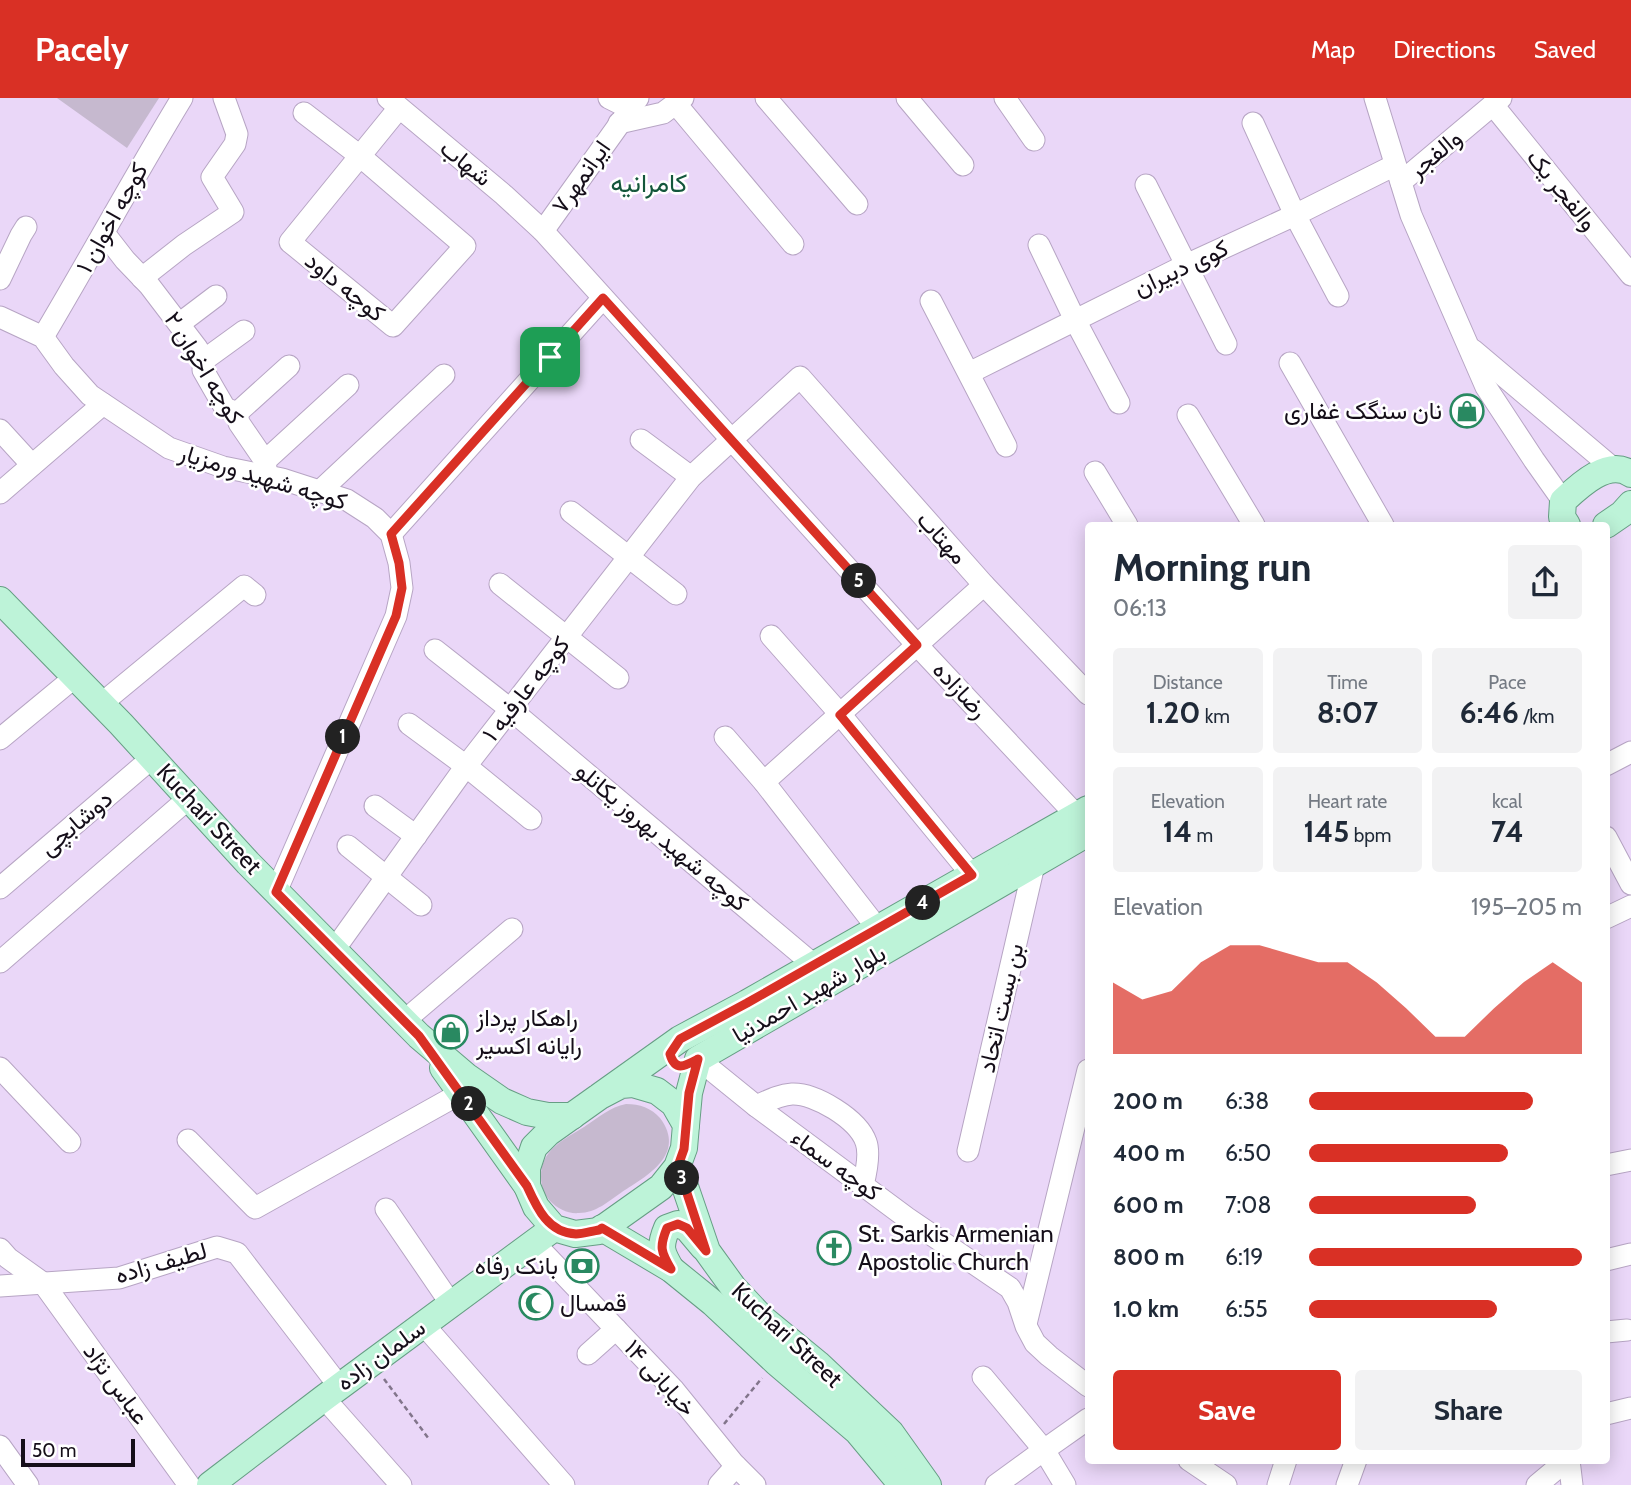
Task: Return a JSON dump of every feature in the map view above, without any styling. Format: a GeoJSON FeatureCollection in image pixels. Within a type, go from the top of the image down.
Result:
{"type":"FeatureCollection","features":[{"type":"Feature","properties":{"kind":"main road"},"geometry":{"type":"LineString","coordinates":[[1562,517],[1593,478],[1606,470],[1625,469]]}},
{"type":"Feature","properties":{"kind":"main road","name":"Kuchari Street"},"geometry":{"type":"LineString","coordinates":[[0,600],[276,892],[411,1028],[466,1076],[502,1101],[527,1112],[548,1116],[572,1116]]}},
{"type":"Feature","properties":{"kind":"main road","name":"بلوار شهید احمدنیا"},"geometry":{"type":"LineString","coordinates":[[698,1059],[1034,864],[1085,819]]}},
{"type":"Feature","properties":{"kind":"main road","name":"بلوار شهید احمدنیا"},"geometry":{"type":"LineString","coordinates":[[600,1096],[680,1039],[972,875],[1085,819]]}},
{"type":"Feature","properties":{"kind":"main road","name":"Kuchari Street"},"geometry":{"type":"LineString","coordinates":[[411,1028],[527,1186]]}},
{"type":"Feature","properties":{"kind":"main road"},"geometry":{"type":"LineString","coordinates":[[680,1039],[670,1054],[672,1062],[685,1066],[698,1059]]}},
{"type":"Feature","properties":{"kind":"main road"},"geometry":{"type":"LineString","coordinates":[[686,1125],[674,1104],[657,1091],[634,1084],[621,1086],[600,1096],[548,1133],[534,1147],[527,1168],[527,1186],[544,1235],[599,1230],[661,1187],[678,1166],[684,1149],[689,1093],[698,1059]]}},
{"type":"Feature","properties":{"kind":"main road","name":"Kuchari Street"},"geometry":{"type":"LineString","coordinates":[[678,1166],[706,1251],[733,1287],[762,1318],[818,1364],[891,1433],[928,1485]]}},
{"type":"Feature","properties":{"kind":"main road"},"geometry":{"type":"LineString","coordinates":[[671,1269],[662,1253],[662,1240],[667,1228],[678,1224],[687,1228],[706,1251]]}},
{"type":"Feature","properties":{"kind":"main road","name":"Kuchari Street"},"geometry":{"type":"LineString","coordinates":[[602,1228],[671,1269],[713,1303],[776,1362],[857,1431],[902,1485]]}},
{"type":"Feature","properties":{"kind":"main road","name":"سلمان زاده"},"geometry":{"type":"LineString","coordinates":[[210,1485],[544,1235]]}},
{"type":"Feature","properties":{"kind":"street","name":"کوچه اخوان ۱"},"geometry":{"type":"LineString","coordinates":[[43,337],[182,98]]}},
{"type":"Feature","properties":{"kind":"street"},"geometry":{"type":"LineString","coordinates":[[142,278],[184,244],[233,212],[212,177],[235,144],[237,134],[224,98]]}},
{"type":"Feature","properties":{"kind":"street"},"geometry":{"type":"LineString","coordinates":[[609,98],[629,110],[663,113],[680,101],[793,244]]}},
{"type":"Feature","properties":{"kind":"street"},"geometry":{"type":"LineString","coordinates":[[766,98],[857,204]]}},
{"type":"Feature","properties":{"kind":"street"},"geometry":{"type":"LineString","coordinates":[[907,98],[963,165]]}},
{"type":"Feature","properties":{"kind":"street"},"geometry":{"type":"LineString","coordinates":[[1375,98],[1411,215],[1486,387],[1534,460],[1562,517]]}},
{"type":"Feature","properties":{"kind":"street"},"geometry":{"type":"LineString","coordinates":[[1008,99],[1034,140]]}},
{"type":"Feature","properties":{"kind":"street","name":"والفجر"},"geometry":{"type":"LineString","coordinates":[[1398,174],[1497,102]]}},
{"type":"Feature","properties":{"kind":"street","name":"والفجر یک"},"geometry":{"type":"LineString","coordinates":[[1497,102],[1631,275]]}},
{"type":"Feature","properties":{"kind":"street","name":"کوچه داود"},"geometry":{"type":"LineString","coordinates":[[360,156],[465,246],[393,326],[290,242],[360,156],[394,103]]}},
{"type":"Feature","properties":{"kind":"street","name":"شهاب"},"geometry":{"type":"LineString","coordinates":[[394,103],[543,231],[603,298]]}},
{"type":"Feature","properties":{"kind":"street","name":"ایرانمهر۷"},"geometry":{"type":"LineString","coordinates":[[543,231],[629,110]]}},
{"type":"Feature","properties":{"kind":"street"},"geometry":{"type":"LineString","coordinates":[[304,113],[360,156]]}},
{"type":"Feature","properties":{"kind":"street"},"geometry":{"type":"LineString","coordinates":[[1253,123],[1295,215],[1338,296]]}},
{"type":"Feature","properties":{"kind":"street","name":"کوی دبیران"},"geometry":{"type":"LineString","coordinates":[[969,373],[1186,265],[1295,215],[1398,174]]}},
{"type":"Feature","properties":{"kind":"street"},"geometry":{"type":"LineString","coordinates":[[1146,185],[1226,344]]}},
{"type":"Feature","properties":{"kind":"street"},"geometry":{"type":"LineString","coordinates":[[0,279],[26,227]]}},
{"type":"Feature","properties":{"kind":"street","name":"کوچه اخوان ۲"},"geometry":{"type":"LineString","coordinates":[[104,233],[179,324],[204,360],[204,370],[215,391],[225,408],[237,413],[239,423],[266,469]]}},
{"type":"Feature","properties":{"kind":"street"},"geometry":{"type":"LineString","coordinates":[[1039,245],[1119,403]]}},
{"type":"Feature","properties":{"kind":"street"},"geometry":{"type":"LineString","coordinates":[[179,324],[216,296]]}},
{"type":"Feature","properties":{"kind":"street"},"geometry":{"type":"LineString","coordinates":[[276,892],[396,616],[402,588],[391,534],[603,298]]}},
{"type":"Feature","properties":{"kind":"street","name":"رضازاده"},"geometry":{"type":"LineString","coordinates":[[603,298],[917,645],[1085,819]]}},
{"type":"Feature","properties":{"kind":"street"},"geometry":{"type":"LineString","coordinates":[[931,301],[1006,446]]}},
{"type":"Feature","properties":{"kind":"street"},"geometry":{"type":"LineString","coordinates":[[0,317],[43,337]]}},
{"type":"Feature","properties":{"kind":"street"},"geometry":{"type":"LineString","coordinates":[[204,360],[244,331]]}},
{"type":"Feature","properties":{"kind":"street","name":"کوچه شهید ورمزیار"},"geometry":{"type":"LineString","coordinates":[[43,337],[90,395],[169,447],[223,467],[266,469],[347,500],[375,518],[391,534]]}},
{"type":"Feature","properties":{"kind":"street"},"geometry":{"type":"LineString","coordinates":[[1469,346],[1625,469]]}},
{"type":"Feature","properties":{"kind":"street"},"geometry":{"type":"LineString","coordinates":[[1290,363],[1380,522]]}},
{"type":"Feature","properties":{"kind":"street"},"geometry":{"type":"LineString","coordinates":[[237,413],[289,366]]}},
{"type":"Feature","properties":{"kind":"street"},"geometry":{"type":"LineString","coordinates":[[320,491],[444,375]]}},
{"type":"Feature","properties":{"kind":"street","name":"کوچه عارفیه ۱"},"geometry":{"type":"LineString","coordinates":[[334,950],[466,766],[691,477],[800,377]]}},
{"type":"Feature","properties":{"kind":"street","name":"مهتاب"},"geometry":{"type":"LineString","coordinates":[[800,377],[984,585],[1085,691]]}},
{"type":"Feature","properties":{"kind":"street"},"geometry":{"type":"LineString","coordinates":[[266,469],[348,385]]}},
{"type":"Feature","properties":{"kind":"street"},"geometry":{"type":"LineString","coordinates":[[0,493],[103,404]]}},
{"type":"Feature","properties":{"kind":"street"},"geometry":{"type":"LineString","coordinates":[[1188,415],[1252,522]]}},
{"type":"Feature","properties":{"kind":"street"},"geometry":{"type":"LineString","coordinates":[[0,430],[32,465]]}},
{"type":"Feature","properties":{"kind":"street"},"geometry":{"type":"LineString","coordinates":[[641,440],[691,477]]}},
{"type":"Feature","properties":{"kind":"street"},"geometry":{"type":"LineString","coordinates":[[1095,472],[1125,522]]}},
{"type":"Feature","properties":{"kind":"street"},"geometry":{"type":"LineString","coordinates":[[571,512],[676,594]]}},
{"type":"Feature","properties":{"kind":"street"},"geometry":{"type":"LineString","coordinates":[[500,584],[618,678]]}},
{"type":"Feature","properties":{"kind":"street"},"geometry":{"type":"LineString","coordinates":[[764,782],[984,585]]}},
{"type":"Feature","properties":{"kind":"street"},"geometry":{"type":"LineString","coordinates":[[101,704],[244,586],[256,595]]}},
{"type":"Feature","properties":{"kind":"street"},"geometry":{"type":"LineString","coordinates":[[771,636],[972,875]]}},
{"type":"Feature","properties":{"kind":"street","name":"کوچه شهید بهروز یکانلو"},"geometry":{"type":"LineString","coordinates":[[435,650],[510,709],[814,965]]}},
{"type":"Feature","properties":{"kind":"street"},"geometry":{"type":"LineString","coordinates":[[0,740],[75,677]]}},
{"type":"Feature","properties":{"kind":"street"},"geometry":{"type":"LineString","coordinates":[[409,724],[531,819]]}},
{"type":"Feature","properties":{"kind":"street"},"geometry":{"type":"LineString","coordinates":[[725,737],[764,782],[878,929]]}},
{"type":"Feature","properties":{"kind":"street"},"geometry":{"type":"LineString","coordinates":[[1610,763],[1631,752]]}},
{"type":"Feature","properties":{"kind":"street","name":"دوشابچی"},"geometry":{"type":"LineString","coordinates":[[0,888],[152,758]]}},
{"type":"Feature","properties":{"kind":"street"},"geometry":{"type":"LineString","coordinates":[[0,962],[189,798]]}},
{"type":"Feature","properties":{"kind":"street"},"geometry":{"type":"LineString","coordinates":[[375,806],[416,836]]}},
{"type":"Feature","properties":{"kind":"street"},"geometry":{"type":"LineString","coordinates":[[1610,845],[1631,884]]}},
{"type":"Feature","properties":{"kind":"street"},"geometry":{"type":"LineString","coordinates":[[348,846],[421,905]]}},
{"type":"Feature","properties":{"kind":"street","name":"بن بست اتحاد"},"geometry":{"type":"LineString","coordinates":[[968,1151],[1034,864]]}},
{"type":"Feature","properties":{"kind":"street"},"geometry":{"type":"LineString","coordinates":[[1610,916],[1631,906]]}},
{"type":"Feature","properties":{"kind":"street"},"geometry":{"type":"LineString","coordinates":[[411,1028],[512,929]]}},
{"type":"Feature","properties":{"kind":"street","name":"کوچه سماء"},"geometry":{"type":"LineString","coordinates":[[698,1059],[756,1106],[907,1218],[1010,1288],[1035,1343],[1085,1385]]}},
{"type":"Feature","properties":{"kind":"street"},"geometry":{"type":"LineString","coordinates":[[0,1068],[70,1142]]}},
{"type":"Feature","properties":{"kind":"street"},"geometry":{"type":"LineString","coordinates":[[1026,1326],[1085,1082]]}},
{"type":"Feature","properties":{"kind":"street"},"geometry":{"type":"LineString","coordinates":[[188,1140],[255,1208],[461,1093]]}},
{"type":"Feature","properties":{"kind":"street"},"geometry":{"type":"LineString","coordinates":[[756,1106],[777,1096],[795,1094],[823,1101],[854,1123],[867,1142],[867,1166],[863,1185]]}},
{"type":"Feature","properties":{"kind":"street"},"geometry":{"type":"LineString","coordinates":[[1610,1165],[1631,1160]]}},
{"type":"Feature","properties":{"kind":"street"},"geometry":{"type":"LineString","coordinates":[[386,1209],[451,1304]]}},
{"type":"Feature","properties":{"kind":"street","name":"خیابانی ۱۴"},"geometry":{"type":"LineString","coordinates":[[544,1235],[616,1329],[755,1485]]}},
{"type":"Feature","properties":{"kind":"street","name":"لطیف زاده"},"geometry":{"type":"LineString","coordinates":[[0,1286],[119,1278],[217,1247],[237,1253],[331,1392],[401,1485]]}},
{"type":"Feature","properties":{"kind":"street","name":"عباس نژاد"},"geometry":{"type":"LineString","coordinates":[[0,1249],[43,1283],[189,1485]]}},
{"type":"Feature","properties":{"kind":"street"},"geometry":{"type":"LineString","coordinates":[[1610,1259],[1631,1254]]}},
{"type":"Feature","properties":{"kind":"street"},"geometry":{"type":"LineString","coordinates":[[423,1324],[564,1485]]}},
{"type":"Feature","properties":{"kind":"street"},"geometry":{"type":"LineString","coordinates":[[588,1354],[616,1329]]}},
{"type":"Feature","properties":{"kind":"street"},"geometry":{"type":"LineString","coordinates":[[983,1377],[1044,1450],[1065,1485]]}},
{"type":"Feature","properties":{"kind":"street"},"geometry":{"type":"LineString","coordinates":[[1610,1414],[1631,1408]]}},
{"type":"Feature","properties":{"kind":"street"},"geometry":{"type":"LineString","coordinates":[[996,1485],[1085,1421]]}},
{"type":"Feature","properties":{"kind":"street"},"geometry":{"type":"LineString","coordinates":[[0,1446],[28,1485]]}},
{"type":"Feature","properties":{"kind":"street"},"geometry":{"type":"LineString","coordinates":[[1278,1485],[1285,1464]]}},
{"type":"Feature","properties":{"kind":"street"},"geometry":{"type":"LineString","coordinates":[[1347,1485],[1355,1464]]}},
{"type":"Feature","properties":{"kind":"street"},"geometry":{"type":"LineString","coordinates":[[1537,1485],[1563,1464]]}},
{"type":"Feature","properties":{"kind":"street"},"geometry":{"type":"LineString","coordinates":[[1569,1464],[1572,1485]]}},
{"type":"Feature","properties":{"kind":"street"},"geometry":{"type":"LineString","coordinates":[[719,1485],[736,1466]]}},
{"type":"Feature","properties":{"kind":"street"},"geometry":{"type":"LineString","coordinates":[[1210,1466],[1226,1485]]}},
{"type":"Feature","properties":{"kind":"path"},"geometry":{"type":"LineString","coordinates":[[372,1362],[429,1439]]}},
{"type":"Feature","properties":{"kind":"path"},"geometry":{"type":"LineString","coordinates":[[712,1438],[776,1362]]}},
{"type":"Feature","properties":{"kind":"shaded area"},"geometry":{"type":"Polygon","coordinates":[[[57,98],[159,98],[127,148],[57,98]]]}},
{"type":"Feature","properties":{"kind":"shaded area"},"geometry":{"type":"Polygon","coordinates":[[[626,1104],[645,1107],[660,1118],[669,1142],[660,1162],[642,1179],[597,1209],[575,1213],[556,1206],[546,1196],[541,1177],[549,1152],[604,1113],[626,1104]]]}},
{"type":"Feature","properties":{"kind":"place","name":"نان سنگک غفاری"},"geometry":{"type":"Point","coordinates":[1467,411]}},
{"type":"Feature","properties":{"kind":"place","name":"راهکار پرداز رایانه اکسیر"},"geometry":{"type":"Point","coordinates":[451,1032]}},
{"type":"Feature","properties":{"kind":"place","name":"St. Sarkis Armenian Apostolic Church"},"geometry":{"type":"Point","coordinates":[834,1248]}},
{"type":"Feature","properties":{"kind":"place","name":"بانک رفاه"},"geometry":{"type":"Point","coordinates":[582,1266]}},
{"type":"Feature","properties":{"kind":"place","name":"قمسال"},"geometry":{"type":"Point","coordinates":[536,1303]}},
{"type":"Feature","properties":{"kind":"district","name":"کامرانیه"},"geometry":{"type":"Point","coordinates":[649,183]}},
{"type":"Feature","properties":{"kind":"route"},"geometry":{"type":"LineString","coordinates":[[603,298],[917,645],[840,715],[972,875],[680,1039],[670,1054],[672,1062],[685,1066],[698,1059],[689,1093],[684,1149],[678,1166],[706,1251],[687,1228],[678,1224],[667,1228],[662,1240],[662,1253],[671,1269],[602,1228],[575,1234],[554,1228],[536,1208],[527,1186],[419,1036],[276,892],[396,616],[402,588],[391,534],[550,357],[603,298]]}}]}
